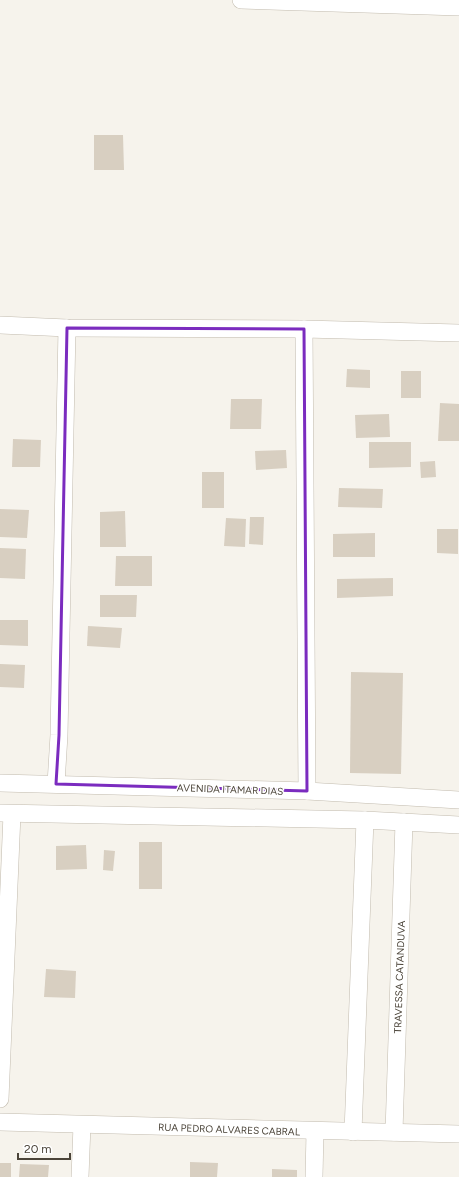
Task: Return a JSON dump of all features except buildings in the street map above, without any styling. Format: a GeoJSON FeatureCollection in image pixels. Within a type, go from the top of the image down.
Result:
{"type":"FeatureCollection","features":[{"type":"Feature","properties":{"kind":"street"},"geometry":{"type":"LineString","coordinates":[[242,0],[459,6]]}},
{"type":"Feature","properties":{"kind":"street"},"geometry":{"type":"LineString","coordinates":[[0,326],[459,332]]}},
{"type":"Feature","properties":{"kind":"street"},"geometry":{"type":"LineString","coordinates":[[56,784],[60,735],[67,328]]}},
{"type":"Feature","properties":{"kind":"street"},"geometry":{"type":"LineString","coordinates":[[304,329],[307,791]]}},
{"type":"Feature","properties":{"kind":"street","name":"AVENIDA ITAMAR DIAS"},"geometry":{"type":"LineString","coordinates":[[0,783],[307,791],[459,800]]}},
{"type":"Feature","properties":{"kind":"street"},"geometry":{"type":"LineString","coordinates":[[0,1099],[6,814],[365,820],[459,825]]}},
{"type":"Feature","properties":{"kind":"street"},"geometry":{"type":"LineString","coordinates":[[353,1132],[365,820]]}},
{"type":"Feature","properties":{"kind":"street","name":"TRAVESSA CATANDUVA"},"geometry":{"type":"LineString","coordinates":[[394,1132],[404,822]]}},
{"type":"Feature","properties":{"kind":"street","name":"RUA PEDRO ALVARES CABRAL"},"geometry":{"type":"LineString","coordinates":[[0,1122],[315,1132],[459,1134]]}},
{"type":"Feature","properties":{"kind":"street"},"geometry":{"type":"LineString","coordinates":[[80,1177],[82,1124]]}},
{"type":"Feature","properties":{"kind":"street"},"geometry":{"type":"LineString","coordinates":[[314,1177],[315,1132]]}},
{"type":"Feature","properties":{"kind":"highlighted area"},"geometry":{"type":"Polygon","coordinates":[[[67,328],[304,329],[307,791],[56,784],[59,735],[67,328]]]}}]}
